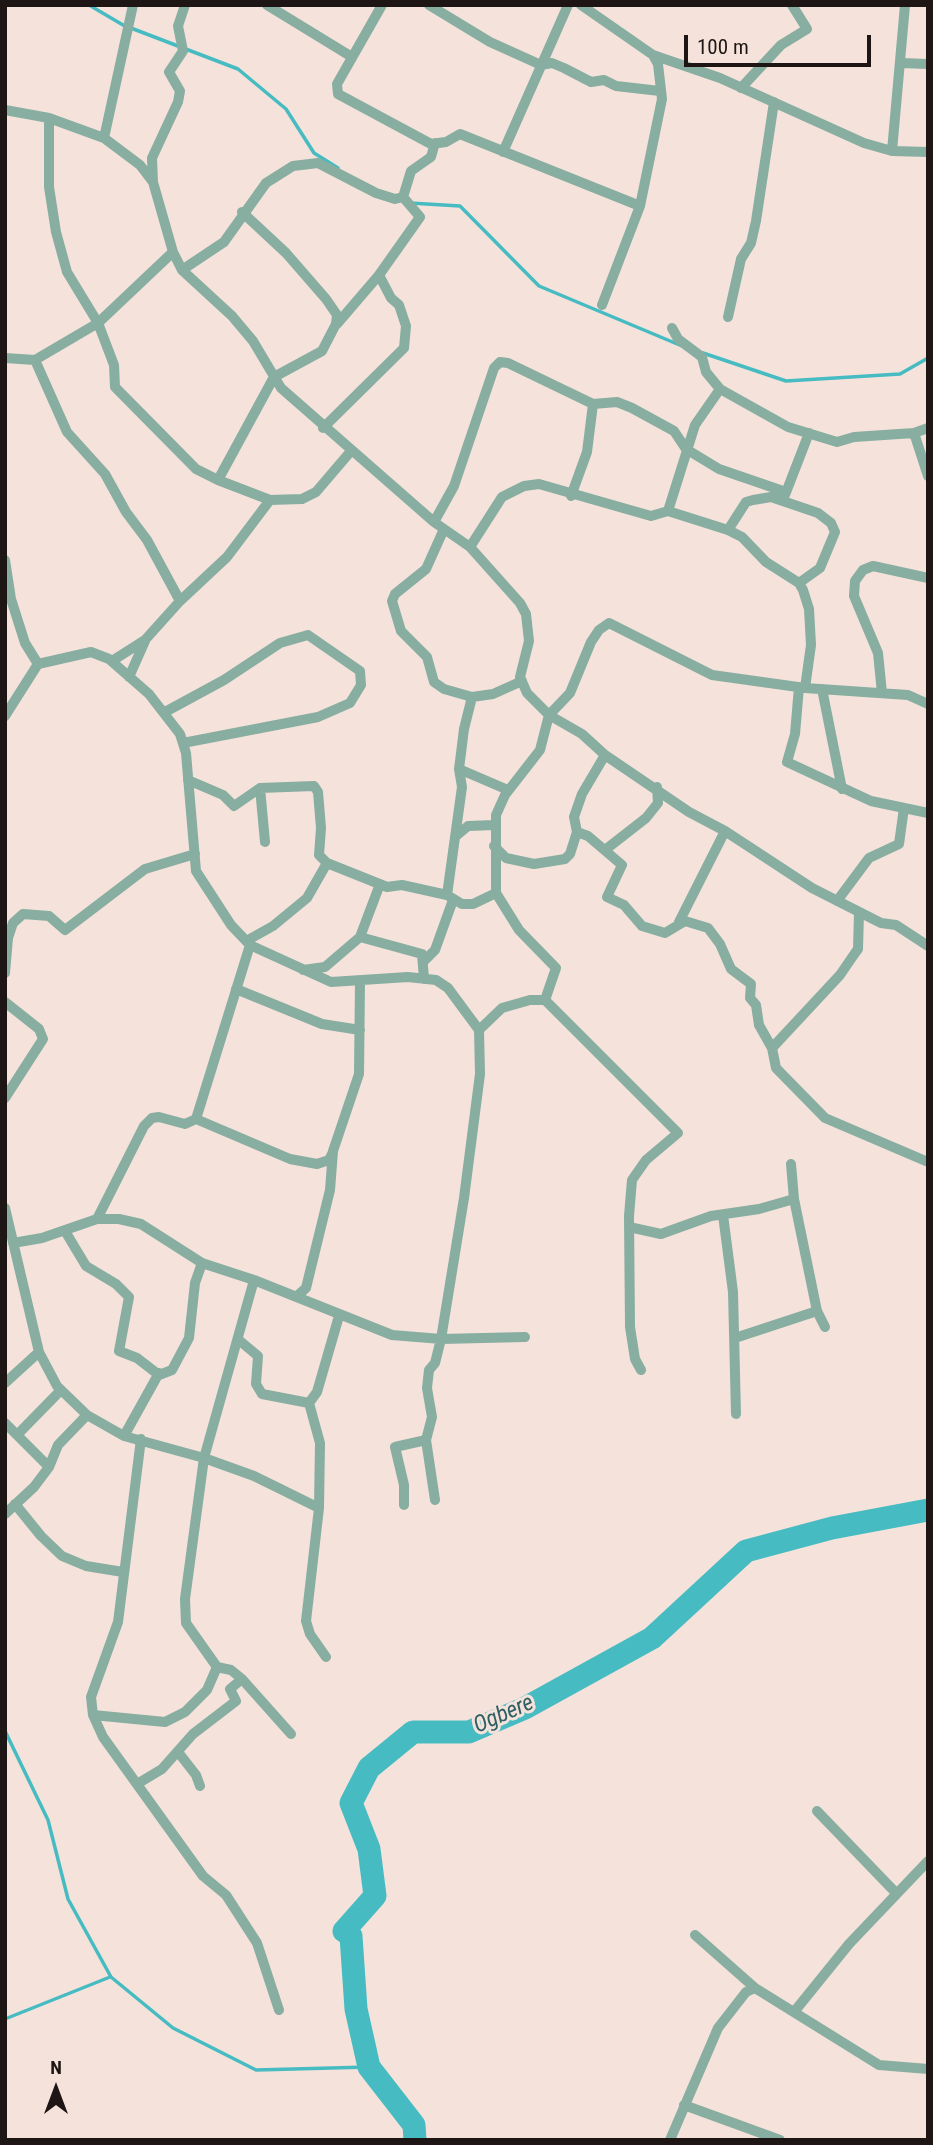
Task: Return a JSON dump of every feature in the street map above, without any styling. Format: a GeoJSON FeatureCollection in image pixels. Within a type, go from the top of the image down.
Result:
{"type":"FeatureCollection","features":[{"type":"Feature","properties":{"kind":"street"},"geometry":{"type":"LineString","coordinates":[[104,138],[132,5]]}},
{"type":"Feature","properties":{"kind":"street"},"geometry":{"type":"LineString","coordinates":[[184,5],[178,26],[183,51],[169,72],[180,91],[178,102],[152,158],[153,182],[173,252],[182,270],[232,316],[253,341],[281,388],[323,428],[434,522],[470,547],[520,603],[526,614],[529,641],[520,677],[527,694],[549,715],[582,734],[605,755],[689,812],[725,831],[837,901],[881,923],[896,925],[928,946]]}},
{"type":"Feature","properties":{"kind":"street"},"geometry":{"type":"LineString","coordinates":[[267,5],[352,57]]}},
{"type":"Feature","properties":{"kind":"street"},"geometry":{"type":"LineString","coordinates":[[382,5],[337,85],[338,94],[420,139],[435,143],[446,142],[460,134],[639,206]]}},
{"type":"Feature","properties":{"kind":"street"},"geometry":{"type":"LineString","coordinates":[[429,5],[490,42],[541,65],[564,68],[591,82],[604,80],[617,86],[660,91]]}},
{"type":"Feature","properties":{"kind":"street"},"geometry":{"type":"LineString","coordinates":[[503,152],[568,5]]}},
{"type":"Feature","properties":{"kind":"street"},"geometry":{"type":"LineString","coordinates":[[581,5],[653,55],[741,88],[864,143],[892,151],[928,152]]}},
{"type":"Feature","properties":{"kind":"street"},"geometry":{"type":"LineString","coordinates":[[741,88],[781,45],[807,29],[792,5]]}},
{"type":"Feature","properties":{"kind":"street"},"geometry":{"type":"LineString","coordinates":[[892,151],[905,5]]}},
{"type":"Feature","properties":{"kind":"street"},"geometry":{"type":"LineString","coordinates":[[602,305],[639,206],[662,99],[658,64],[653,55]]}},
{"type":"Feature","properties":{"kind":"street"},"geometry":{"type":"LineString","coordinates":[[901,64],[928,64]]}},
{"type":"Feature","properties":{"kind":"street"},"geometry":{"type":"LineString","coordinates":[[727,317],[741,259],[751,243],[756,221],[774,102]]}},
{"type":"Feature","properties":{"kind":"street"},"geometry":{"type":"LineString","coordinates":[[5,110],[49,118],[104,138],[141,165],[153,182]]}},
{"type":"Feature","properties":{"kind":"street"},"geometry":{"type":"LineString","coordinates":[[49,118],[49,187],[56,232],[66,272],[98,323],[114,365],[115,387],[195,469],[270,500],[302,499],[316,492],[351,451]]}},
{"type":"Feature","properties":{"kind":"street"},"geometry":{"type":"LineString","coordinates":[[403,197],[411,171],[431,157],[435,143]]}},
{"type":"Feature","properties":{"kind":"street"},"geometry":{"type":"LineString","coordinates":[[182,270],[223,242],[242,212],[266,183],[293,166],[318,163],[385,196],[395,199],[403,197]]}},
{"type":"Feature","properties":{"kind":"street"},"geometry":{"type":"LineString","coordinates":[[218,480],[274,377],[322,351],[336,324],[379,275],[420,217],[403,197]]}},
{"type":"Feature","properties":{"kind":"street"},"geometry":{"type":"LineString","coordinates":[[242,212],[286,253],[326,299],[337,315],[336,324]]}},
{"type":"Feature","properties":{"kind":"street"},"geometry":{"type":"LineString","coordinates":[[5,358],[35,360],[98,323],[173,252]]}},
{"type":"Feature","properties":{"kind":"street"},"geometry":{"type":"LineString","coordinates":[[323,428],[404,348],[406,326],[399,305],[391,298],[379,275]]}},
{"type":"Feature","properties":{"kind":"street"},"geometry":{"type":"LineString","coordinates":[[672,328],[678,339],[702,357],[706,372],[720,389],[760,413],[808,433],[837,442],[854,437],[914,433],[928,428]]}},
{"type":"Feature","properties":{"kind":"street"},"geometry":{"type":"LineString","coordinates":[[35,360],[67,432],[105,474],[126,512],[147,540],[180,601]]}},
{"type":"Feature","properties":{"kind":"street"},"geometry":{"type":"LineString","coordinates":[[434,522],[454,486],[494,368],[500,362],[508,363],[593,404],[617,402],[632,408],[674,431],[686,449],[719,469],[786,492]]}},
{"type":"Feature","properties":{"kind":"street"},"geometry":{"type":"LineString","coordinates":[[668,511],[686,449],[705,406],[720,389]]}},
{"type":"Feature","properties":{"kind":"street"},"geometry":{"type":"LineString","coordinates":[[571,496],[587,452],[593,404]]}},
{"type":"Feature","properties":{"kind":"street"},"geometry":{"type":"LineString","coordinates":[[783,503],[808,433]]}},
{"type":"Feature","properties":{"kind":"street"},"geometry":{"type":"LineString","coordinates":[[914,433],[928,476]]}},
{"type":"Feature","properties":{"kind":"street"},"geometry":{"type":"LineString","coordinates":[[470,547],[502,496],[514,489],[539,484],[571,496],[651,516],[668,511],[742,537],[766,562],[799,583],[808,610],[811,645],[795,734],[787,762],[810,770],[842,789],[871,801],[928,813]]}},
{"type":"Feature","properties":{"kind":"street"},"geometry":{"type":"LineString","coordinates":[[728,530],[746,502],[771,497],[818,513],[831,523],[835,533],[820,568],[799,583]]}},
{"type":"Feature","properties":{"kind":"street"},"geometry":{"type":"LineString","coordinates":[[112,661],[145,640],[180,601],[227,557],[270,500]]}},
{"type":"Feature","properties":{"kind":"street"},"geometry":{"type":"LineString","coordinates":[[444,528],[426,569],[395,594],[392,601],[395,618],[406,637],[427,657],[434,682],[472,697],[493,694],[522,681]]}},
{"type":"Feature","properties":{"kind":"street"},"geometry":{"type":"LineString","coordinates":[[5,560],[11,599],[25,643],[38,664]]}},
{"type":"Feature","properties":{"kind":"street"},"geometry":{"type":"LineString","coordinates":[[882,693],[878,653],[854,596],[855,581],[863,570],[873,566],[928,578]]}},
{"type":"Feature","properties":{"kind":"street"},"geometry":{"type":"LineString","coordinates":[[545,1000],[556,968],[519,930],[496,892],[494,825],[508,790],[540,750],[549,715],[570,693],[591,642],[609,623],[712,675],[802,688],[908,695],[928,700]]}},
{"type":"Feature","properties":{"kind":"street"},"geometry":{"type":"LineString","coordinates":[[165,712],[280,643],[308,635],[360,671],[361,685],[350,703],[318,717],[183,743]]}},
{"type":"Feature","properties":{"kind":"street"},"geometry":{"type":"LineString","coordinates":[[129,677],[145,640]]}},
{"type":"Feature","properties":{"kind":"street"},"geometry":{"type":"LineString","coordinates":[[5,716],[38,664],[91,652],[112,661],[149,694],[180,734],[188,780],[196,871],[231,925],[249,942],[331,982],[436,980],[448,988],[479,1030],[480,1074],[441,1339],[435,1363],[429,1370],[427,1388],[432,1417],[426,1440],[435,1500]]}},
{"type":"Feature","properties":{"kind":"street"},"geometry":{"type":"LineString","coordinates":[[822,689],[842,789]]}},
{"type":"Feature","properties":{"kind":"street"},"geometry":{"type":"LineString","coordinates":[[424,961],[435,950],[450,897],[462,788],[459,769],[472,697]]}},
{"type":"Feature","properties":{"kind":"street"},"geometry":{"type":"LineString","coordinates":[[494,846],[506,858],[534,864],[554,863],[570,854],[577,832],[574,817],[582,794],[605,755]]}},
{"type":"Feature","properties":{"kind":"street"},"geometry":{"type":"LineString","coordinates":[[459,769],[508,790]]}},
{"type":"Feature","properties":{"kind":"street"},"geometry":{"type":"LineString","coordinates":[[188,780],[222,795],[233,806],[260,788],[314,786],[318,793],[321,828],[319,855],[327,863],[380,884],[473,904],[496,892]]}},
{"type":"Feature","properties":{"kind":"street"},"geometry":{"type":"LineString","coordinates":[[260,788],[265,842]]}},
{"type":"Feature","properties":{"kind":"street"},"geometry":{"type":"LineString","coordinates":[[605,850],[646,818],[658,803],[657,788]]}},
{"type":"Feature","properties":{"kind":"street"},"geometry":{"type":"LineString","coordinates":[[837,901],[869,858],[899,844],[905,808]]}},
{"type":"Feature","properties":{"kind":"street"},"geometry":{"type":"LineString","coordinates":[[456,836],[468,826],[494,825]]}},
{"type":"Feature","properties":{"kind":"street"},"geometry":{"type":"LineString","coordinates":[[577,832],[588,836],[622,866],[607,897],[624,905],[642,926],[665,933],[678,922],[725,831]]}},
{"type":"Feature","properties":{"kind":"street"},"geometry":{"type":"LineString","coordinates":[[5,972],[8,938],[13,923],[23,914],[49,916],[65,930],[145,869],[195,854]]}},
{"type":"Feature","properties":{"kind":"street"},"geometry":{"type":"LineString","coordinates":[[196,1119],[249,942],[307,898],[327,863]]}},
{"type":"Feature","properties":{"kind":"street"},"geometry":{"type":"LineString","coordinates":[[302,970],[325,967],[360,937],[380,884]]}},
{"type":"Feature","properties":{"kind":"street"},"geometry":{"type":"LineString","coordinates":[[772,1048],[840,975],[858,949],[859,912]]}},
{"type":"Feature","properties":{"kind":"street"},"geometry":{"type":"LineString","coordinates":[[678,922],[708,928],[720,944],[731,969],[751,984],[750,998],[756,1005],[759,1025],[772,1048],[776,1069],[825,1118],[928,1162]]}},
{"type":"Feature","properties":{"kind":"street"},"geometry":{"type":"LineString","coordinates":[[360,937],[422,954],[424,979]]}},
{"type":"Feature","properties":{"kind":"street"},"geometry":{"type":"LineString","coordinates":[[97,1219],[144,1126],[159,1117],[185,1124],[196,1119],[290,1158],[317,1164],[329,1160],[359,1074],[360,982]]}},
{"type":"Feature","properties":{"kind":"street"},"geometry":{"type":"LineString","coordinates":[[236,989],[322,1024],[360,1030]]}},
{"type":"Feature","properties":{"kind":"street"},"geometry":{"type":"LineString","coordinates":[[479,1030],[502,1008],[530,1000],[545,1000],[678,1133],[646,1160],[632,1180],[629,1227],[630,1327],[635,1359],[641,1370]]}},
{"type":"Feature","properties":{"kind":"street"},"geometry":{"type":"LineString","coordinates":[[5,1002],[38,1029],[43,1039],[5,1098]]}},
{"type":"Feature","properties":{"kind":"street"},"geometry":{"type":"LineString","coordinates":[[296,1297],[306,1288],[330,1190],[333,1152]]}},
{"type":"Feature","properties":{"kind":"street"},"geometry":{"type":"LineString","coordinates":[[791,1164],[794,1199],[817,1311],[825,1327]]}},
{"type":"Feature","properties":{"kind":"street"},"geometry":{"type":"LineString","coordinates":[[629,1227],[661,1234],[723,1214],[794,1199]]}},
{"type":"Feature","properties":{"kind":"street"},"geometry":{"type":"LineString","coordinates":[[723,1214],[735,1338],[736,1413]]}},
{"type":"Feature","properties":{"kind":"street"},"geometry":{"type":"LineString","coordinates":[[6,1215],[39,1352],[61,1390],[87,1415],[124,1436],[204,1458],[254,1476],[319,1508]]}},
{"type":"Feature","properties":{"kind":"street"},"geometry":{"type":"LineString","coordinates":[[13,1243],[65,1231],[97,1219],[119,1219],[141,1224],[202,1263],[254,1280],[392,1335],[441,1339],[525,1337]]}},
{"type":"Feature","properties":{"kind":"street"},"geometry":{"type":"LineString","coordinates":[[65,1231],[86,1266],[116,1284],[129,1297],[119,1351],[137,1358],[159,1373],[173,1370],[189,1338],[195,1283],[202,1263]]}},
{"type":"Feature","properties":{"kind":"street"},"geometry":{"type":"LineString","coordinates":[[254,1280],[240,1341],[204,1458],[185,1599],[186,1623],[217,1667],[231,1670],[242,1679],[291,1734]]}},
{"type":"Feature","properties":{"kind":"street"},"geometry":{"type":"LineString","coordinates":[[306,1288],[316,1305]]}},
{"type":"Feature","properties":{"kind":"street"},"geometry":{"type":"LineString","coordinates":[[735,1338],[817,1311]]}},
{"type":"Feature","properties":{"kind":"street"},"geometry":{"type":"LineString","coordinates":[[309,1402],[317,1392],[339,1316]]}},
{"type":"Feature","properties":{"kind":"street"},"geometry":{"type":"LineString","coordinates":[[240,1341],[258,1356],[256,1384],[262,1394],[309,1402]]}},
{"type":"Feature","properties":{"kind":"street"},"geometry":{"type":"LineString","coordinates":[[5,1383],[39,1352]]}},
{"type":"Feature","properties":{"kind":"street"},"geometry":{"type":"LineString","coordinates":[[124,1436],[159,1373]]}},
{"type":"Feature","properties":{"kind":"street"},"geometry":{"type":"LineString","coordinates":[[18,1434],[61,1390]]}},
{"type":"Feature","properties":{"kind":"street"},"geometry":{"type":"LineString","coordinates":[[309,1402],[320,1443],[319,1508],[306,1621],[310,1634],[326,1657]]}},
{"type":"Feature","properties":{"kind":"street"},"geometry":{"type":"LineString","coordinates":[[5,1514],[49,1467],[58,1445],[87,1415]]}},
{"type":"Feature","properties":{"kind":"street"},"geometry":{"type":"LineString","coordinates":[[5,1423],[49,1467]]}},
{"type":"Feature","properties":{"kind":"street"},"geometry":{"type":"LineString","coordinates":[[141,1439],[118,1622],[91,1697],[93,1714],[103,1737],[203,1875],[226,1895],[257,1943],[279,2010]]}},
{"type":"Feature","properties":{"kind":"street"},"geometry":{"type":"LineString","coordinates":[[404,1506],[404,1485],[395,1447],[426,1440]]}},
{"type":"Feature","properties":{"kind":"street"},"geometry":{"type":"LineString","coordinates":[[15,1504],[41,1536],[62,1556],[86,1566],[123,1572]]}},
{"type":"Feature","properties":{"kind":"street"},"geometry":{"type":"LineString","coordinates":[[93,1714],[165,1722],[185,1712],[207,1690],[217,1667]]}},
{"type":"Feature","properties":{"kind":"street"},"geometry":{"type":"LineString","coordinates":[[137,1784],[162,1769],[193,1734],[236,1701],[230,1689],[242,1679]]}},
{"type":"Feature","properties":{"kind":"street"},"geometry":{"type":"LineString","coordinates":[[178,1752],[196,1775],[200,1786]]}},
{"type":"Feature","properties":{"kind":"street"},"geometry":{"type":"LineString","coordinates":[[817,1811],[896,1893]]}},
{"type":"Feature","properties":{"kind":"street"},"geometry":{"type":"LineString","coordinates":[[794,2012],[896,1893],[928,1861]]}},
{"type":"Feature","properties":{"kind":"street"},"geometry":{"type":"LineString","coordinates":[[695,1935],[755,1988],[879,2065],[928,2069]]}},
{"type":"Feature","properties":{"kind":"street"},"geometry":{"type":"LineString","coordinates":[[670,2140],[718,2028],[746,1992],[755,1988]]}},
{"type":"Feature","properties":{"kind":"street"},"geometry":{"type":"LineString","coordinates":[[684,2105],[780,2140]]}},
{"type":"Feature","properties":{"kind":"waterway"},"geometry":{"type":"LineString","coordinates":[[89,5],[123,25],[238,69],[286,109],[314,153],[338,168]]}},
{"type":"Feature","properties":{"kind":"waterway"},"geometry":{"type":"LineString","coordinates":[[410,203],[460,206],[539,286],[682,346]]}},
{"type":"Feature","properties":{"kind":"waterway"},"geometry":{"type":"LineString","coordinates":[[703,353],[786,381],[900,374],[928,358]]}},
{"type":"Feature","properties":{"kind":"waterway","name":"Ogbere"},"geometry":{"type":"LineString","coordinates":[[415,2140],[414,2125],[369,2067],[356,2009],[351,1936],[344,1931],[375,1896],[369,1849],[351,1803],[369,1768],[413,1732],[469,1732],[525,1708],[652,1638],[746,1551],[832,1528],[928,1510]]}},
{"type":"Feature","properties":{"kind":"waterway"},"geometry":{"type":"LineString","coordinates":[[5,1731],[48,1820],[68,1899],[111,1977],[173,2028],[256,2070],[369,2067]]}},
{"type":"Feature","properties":{"kind":"waterway"},"geometry":{"type":"LineString","coordinates":[[5,2019],[110,1977]]}}]}
